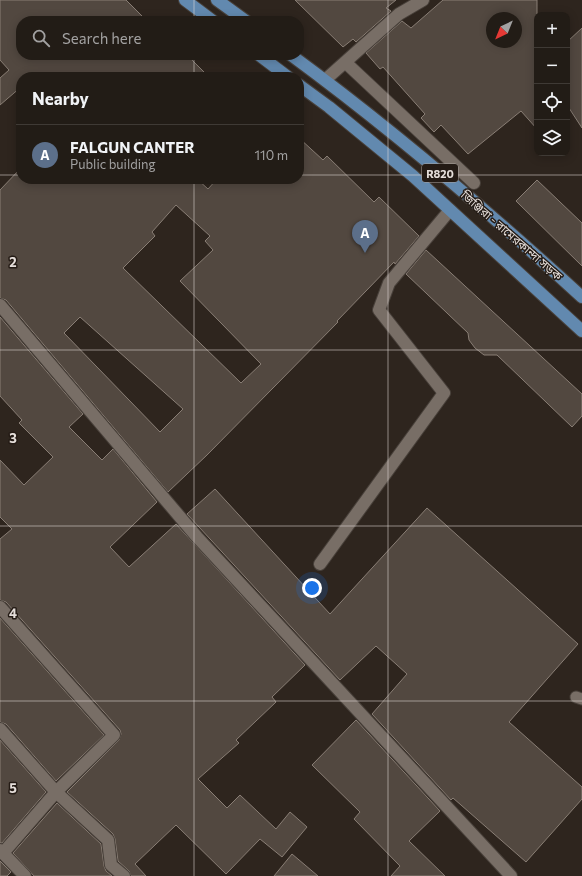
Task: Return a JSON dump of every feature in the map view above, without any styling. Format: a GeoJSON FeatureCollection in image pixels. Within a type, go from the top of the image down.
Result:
{"type":"FeatureCollection","features":[{"type":"Feature","properties":{"kind":"main road"},"geometry":{"type":"LineString","coordinates":[[185,0],[206,16]]}},
{"type":"Feature","properties":{"kind":"main road"},"geometry":{"type":"LineString","coordinates":[[217,0],[239,16]]}},
{"type":"Feature","properties":{"kind":"main road"},"geometry":{"type":"LineString","coordinates":[[266,60],[281,72]]}},
{"type":"Feature","properties":{"kind":"main road","name":"জিঞ্জিরা - রামেরকান্দা সড়ক"},"geometry":{"type":"LineString","coordinates":[[298,60],[426,161],[518,239],[582,297]]}},
{"type":"Feature","properties":{"kind":"main road","name":"জিঞ্জিরা - রামেরকান্দা সড়ক"},"geometry":{"type":"LineString","coordinates":[[304,89],[329,107],[413,176],[582,331]]}},
{"type":"Feature","properties":{"kind":"street"},"geometry":{"type":"LineString","coordinates":[[324,80],[399,14],[423,0]]}},
{"type":"Feature","properties":{"kind":"street"},"geometry":{"type":"LineString","coordinates":[[345,62],[474,183]]}},
{"type":"Feature","properties":{"kind":"street"},"geometry":{"type":"LineString","coordinates":[[320,564],[444,393],[379,310],[389,283],[450,210]]}},
{"type":"Feature","properties":{"kind":"street"},"geometry":{"type":"LineString","coordinates":[[0,305],[197,536],[511,876]]}},
{"type":"Feature","properties":{"kind":"street"},"geometry":{"type":"LineString","coordinates":[[0,607],[114,735],[56,792],[2,851],[25,876]]}},
{"type":"Feature","properties":{"kind":"street"},"geometry":{"type":"LineString","coordinates":[[0,729],[56,792],[108,840],[111,865],[124,876]]}},
{"type":"Feature","properties":{"kind":"building"},"geometry":{"type":"Polygon","coordinates":[[[0,0],[126,0],[142,16],[16,16],[16,60],[192,60],[204,72],[16,72],[16,91],[0,105],[0,78],[9,70],[0,60],[0,0]]]}},
{"type":"Feature","properties":{"kind":"building"},"geometry":{"type":"Polygon","coordinates":[[[295,0],[396,0],[386,8],[391,11],[356,42],[353,39],[343,47],[295,0]]]}},
{"type":"Feature","properties":{"kind":"building"},"geometry":{"type":"Polygon","coordinates":[[[443,0],[537,0],[537,12],[534,12],[534,126],[521,111],[468,154],[441,125],[434,132],[421,118],[425,114],[383,67],[380,69],[366,53],[402,21],[411,28],[443,0]]]}},
{"type":"Feature","properties":{"kind":"building"},"geometry":{"type":"Polygon","coordinates":[[[582,28],[582,128],[570,110],[570,39],[582,28]]]}},
{"type":"Feature","properties":{"kind":"building"},"geometry":{"type":"Polygon","coordinates":[[[304,143],[323,160],[327,156],[374,202],[379,197],[419,236],[395,264],[394,262],[337,321],[338,322],[207,455],[168,492],[6,300],[0,298],[0,190],[16,173],[16,184],[202,184],[208,189],[212,184],[304,184],[304,143]],[[176,205],[152,232],[155,236],[123,268],[241,383],[261,364],[180,281],[213,250],[205,241],[210,236],[176,205]],[[80,317],[64,333],[160,432],[183,409],[80,317]]]}},
{"type":"Feature","properties":{"kind":"building"},"geometry":{"type":"Polygon","coordinates":[[[537,180],[582,223],[582,266],[516,201],[537,180]]]}},
{"type":"Feature","properties":{"kind":"building"},"geometry":{"type":"Polygon","coordinates":[[[426,250],[582,394],[582,416],[572,427],[497,355],[484,355],[475,348],[469,340],[468,333],[406,274],[426,250]]]}},
{"type":"Feature","properties":{"kind":"building"},"geometry":{"type":"Polygon","coordinates":[[[0,317],[83,414],[69,427],[102,460],[113,449],[157,502],[110,547],[129,567],[176,524],[305,665],[272,697],[276,702],[236,740],[239,743],[198,779],[227,808],[240,795],[276,829],[290,812],[307,827],[282,857],[260,839],[226,874],[176,825],[135,864],[146,876],[131,876],[129,871],[118,861],[113,834],[67,792],[119,740],[121,734],[120,730],[6,602],[0,600],[0,539],[12,529],[0,517],[0,460],[24,485],[53,457],[19,423],[22,420],[0,396],[0,317]]]}},
{"type":"Feature","properties":{"kind":"building"},"geometry":{"type":"Polygon","coordinates":[[[215,489],[330,614],[427,508],[578,644],[509,722],[582,787],[582,799],[526,862],[453,798],[451,800],[372,714],[407,674],[376,646],[340,680],[187,514],[215,489]]]}},
{"type":"Feature","properties":{"kind":"building"},"geometry":{"type":"Polygon","coordinates":[[[0,618],[104,735],[56,781],[6,724],[0,722],[0,618]]]}},
{"type":"Feature","properties":{"kind":"building"},"geometry":{"type":"Polygon","coordinates":[[[356,720],[440,811],[409,841],[445,876],[391,876],[400,866],[354,819],[360,812],[312,765],[356,720]]]}},
{"type":"Feature","properties":{"kind":"building"},"geometry":{"type":"Polygon","coordinates":[[[0,740],[46,792],[2,843],[0,843],[0,740]]]}},
{"type":"Feature","properties":{"kind":"building"},"geometry":{"type":"Polygon","coordinates":[[[57,803],[101,844],[104,866],[106,871],[112,876],[34,876],[13,853],[57,803]]]}},
{"type":"Feature","properties":{"kind":"building"},"geometry":{"type":"Polygon","coordinates":[[[292,854],[318,876],[274,876],[292,854]]]}},
{"type":"Feature","properties":{"kind":"building"},"geometry":{"type":"Polygon","coordinates":[[[0,861],[11,872],[7,876],[0,876],[0,861]]]}},
{"type":"Feature","properties":{"kind":"place","name":"FALGUN CANTER"},"geometry":{"type":"Point","coordinates":[365,253]}}]}
